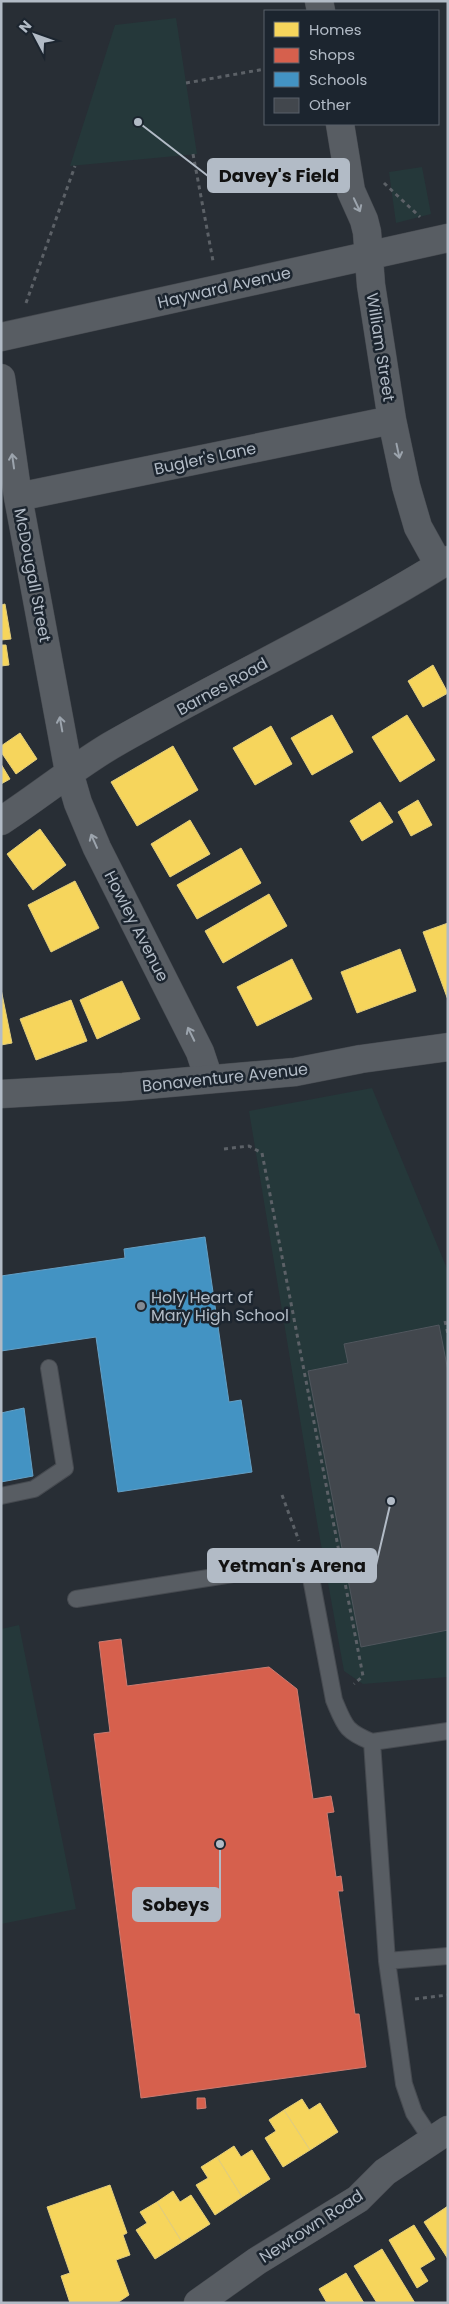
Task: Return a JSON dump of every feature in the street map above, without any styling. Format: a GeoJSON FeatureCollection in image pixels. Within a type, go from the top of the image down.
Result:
{"type":"FeatureCollection","features":[{"type":"Feature","properties":{"kind":"street","name":"William Street"},"geometry":{"type":"LineString","coordinates":[[340,125],[351,191],[364,220],[392,420],[406,486],[418,527],[443,563]]}},
{"type":"Feature","properties":{"kind":"street","name":"Hayward Avenue"},"geometry":{"type":"LineString","coordinates":[[1,337],[448,238]]}},
{"type":"Feature","properties":{"kind":"street","name":"McDougall Street"},"geometry":{"type":"LineString","coordinates":[[1,378],[18,497],[69,772]]}},
{"type":"Feature","properties":{"kind":"street","name":"Bugler's Lane"},"geometry":{"type":"LineString","coordinates":[[18,497],[392,420]]}},
{"type":"Feature","properties":{"kind":"street","name":"Barnes Road"},"geometry":{"type":"LineString","coordinates":[[1,821],[69,772],[111,746],[443,563]]}},
{"type":"Feature","properties":{"kind":"street","name":"Howley Avenue"},"geometry":{"type":"LineString","coordinates":[[69,772],[78,803],[97,848],[200,1052],[209,1079]]}},
{"type":"Feature","properties":{"kind":"street","name":"Bonaventure Avenue"},"geometry":{"type":"LineString","coordinates":[[1,1094],[123,1088],[295,1072],[369,1058],[448,1047]]}},
{"type":"Feature","properties":{"kind":"street","name":"Newtown Road"},"geometry":{"type":"LineString","coordinates":[[198,2303],[265,2255],[358,2199],[385,2172],[440,2135]]}},
{"type":"Feature","properties":{"kind":"lane"},"geometry":{"type":"LineString","coordinates":[[1,1496],[34,1489],[65,1468],[49,1368]]}},
{"type":"Feature","properties":{"kind":"lane"},"geometry":{"type":"LineString","coordinates":[[76,1599],[308,1562],[334,1700],[342,1720],[353,1734],[372,1742],[448,1731]]}},
{"type":"Feature","properties":{"kind":"lane"},"geometry":{"type":"LineString","coordinates":[[372,1742],[387,1961],[404,2084],[414,2113],[440,2135]]}},
{"type":"Feature","properties":{"kind":"lane"},"geometry":{"type":"LineString","coordinates":[[387,1961],[448,1956]]}},
{"type":"Feature","properties":{"kind":"path"},"geometry":{"type":"LineString","coordinates":[[186,84],[264,69]]}},
{"type":"Feature","properties":{"kind":"path"},"geometry":{"type":"LineString","coordinates":[[192,154],[215,269]]}},
{"type":"Feature","properties":{"kind":"path"},"geometry":{"type":"LineString","coordinates":[[26,304],[74,166]]}},
{"type":"Feature","properties":{"kind":"path"},"geometry":{"type":"LineString","coordinates":[[384,182],[424,220]]}},
{"type":"Feature","properties":{"kind":"path"},"geometry":{"type":"LineString","coordinates":[[224,1150],[249,1146],[262,1153],[363,1676],[334,1700]]}},
{"type":"Feature","properties":{"kind":"path"},"geometry":{"type":"LineString","coordinates":[[445,1321],[448,1334]]}},
{"type":"Feature","properties":{"kind":"path"},"geometry":{"type":"LineString","coordinates":[[282,1495],[308,1562]]}},
{"type":"Feature","properties":{"kind":"path"},"geometry":{"type":"LineString","coordinates":[[414,1999],[448,1996]]}},
{"type":"Feature","properties":{"kind":"shaded area"},"geometry":{"type":"Polygon","coordinates":[[[176,18],[197,154],[70,166],[115,25],[176,18]]]}},
{"type":"Feature","properties":{"kind":"shaded area"},"geometry":{"type":"Polygon","coordinates":[[[422,167],[431,214],[396,223],[389,172],[422,167]]]}},
{"type":"Feature","properties":{"kind":"shaded area"},"geometry":{"type":"Polygon","coordinates":[[[372,1088],[448,1271],[448,1677],[363,1684],[344,1671],[318,1528],[249,1111],[372,1088]]]}},
{"type":"Feature","properties":{"kind":"shaded area"},"geometry":{"type":"Polygon","coordinates":[[[19,1625],[76,1909],[1,1924],[1,1629],[19,1625]]]}},
{"type":"Feature","properties":{"kind":"building: Homes"},"geometry":{"type":"Polygon","coordinates":[[[5,604],[11,639],[1,640],[1,605],[5,604]]]}},
{"type":"Feature","properties":{"kind":"building: Homes"},"geometry":{"type":"Polygon","coordinates":[[[1,645],[6,645],[9,665],[1,666],[1,645]]]}},
{"type":"Feature","properties":{"kind":"building: Homes"},"geometry":{"type":"Polygon","coordinates":[[[433,665],[448,693],[423,707],[408,681],[433,665]]]}},
{"type":"Feature","properties":{"kind":"building: Homes"},"geometry":{"type":"Polygon","coordinates":[[[332,715],[353,752],[312,775],[291,738],[332,715]]]}},
{"type":"Feature","properties":{"kind":"building: Homes"},"geometry":{"type":"Polygon","coordinates":[[[407,715],[435,760],[400,782],[372,737],[407,715]]]}},
{"type":"Feature","properties":{"kind":"building: Homes"},"geometry":{"type":"Polygon","coordinates":[[[271,726],[292,764],[255,785],[233,748],[271,726]]]}},
{"type":"Feature","properties":{"kind":"building: Homes"},"geometry":{"type":"Polygon","coordinates":[[[20,733],[37,759],[16,774],[1,752],[1,746],[20,733]]]}},
{"type":"Feature","properties":{"kind":"building: Homes"},"geometry":{"type":"Polygon","coordinates":[[[173,746],[198,790],[137,826],[111,782],[173,746]]]}},
{"type":"Feature","properties":{"kind":"building: Homes"},"geometry":{"type":"Polygon","coordinates":[[[1,764],[10,779],[1,784],[1,764]]]}},
{"type":"Feature","properties":{"kind":"building: Homes"},"geometry":{"type":"Polygon","coordinates":[[[418,800],[432,825],[411,836],[398,812],[418,800]]]}},
{"type":"Feature","properties":{"kind":"building: Homes"},"geometry":{"type":"Polygon","coordinates":[[[380,802],[393,822],[362,841],[350,821],[380,802]]]}},
{"type":"Feature","properties":{"kind":"building: Homes"},"geometry":{"type":"Polygon","coordinates":[[[190,820],[210,854],[170,877],[151,844],[190,820]]]}},
{"type":"Feature","properties":{"kind":"building: Homes"},"geometry":{"type":"Polygon","coordinates":[[[40,829],[66,865],[33,890],[7,854],[40,829]]]}},
{"type":"Feature","properties":{"kind":"building: Homes"},"geometry":{"type":"Polygon","coordinates":[[[241,848],[261,883],[197,919],[177,885],[241,848]]]}},
{"type":"Feature","properties":{"kind":"building: Homes"},"geometry":{"type":"Polygon","coordinates":[[[75,881],[99,928],[51,952],[28,905],[75,881]]]}},
{"type":"Feature","properties":{"kind":"building: Homes"},"geometry":{"type":"Polygon","coordinates":[[[269,894],[287,926],[223,963],[205,931],[269,894]]]}},
{"type":"Feature","properties":{"kind":"building: Homes"},"geometry":{"type":"Polygon","coordinates":[[[448,923],[448,1000],[423,932],[448,923]]]}},
{"type":"Feature","properties":{"kind":"building: Homes"},"geometry":{"type":"Polygon","coordinates":[[[400,949],[416,991],[357,1013],[341,972],[400,949]]]}},
{"type":"Feature","properties":{"kind":"building: Homes"},"geometry":{"type":"Polygon","coordinates":[[[292,959],[312,999],[257,1026],[237,987],[292,959]]]}},
{"type":"Feature","properties":{"kind":"building: Homes"},"geometry":{"type":"Polygon","coordinates":[[[122,981],[140,1019],[97,1039],[80,1000],[122,981]]]}},
{"type":"Feature","properties":{"kind":"building: Homes"},"geometry":{"type":"Polygon","coordinates":[[[1,989],[12,1043],[1,1045],[1,989]]]}},
{"type":"Feature","properties":{"kind":"building: Homes"},"geometry":{"type":"Polygon","coordinates":[[[71,1000],[87,1041],[36,1060],[20,1019],[71,1000]]]}},
{"type":"Feature","properties":{"kind":"building: Homes"},"geometry":{"type":"Polygon","coordinates":[[[302,2099],[309,2110],[320,2103],[338,2132],[310,2150],[284,2110],[302,2099]]]}},
{"type":"Feature","properties":{"kind":"building: Homes"},"geometry":{"type":"Polygon","coordinates":[[[284,2110],[310,2150],[283,2167],[265,2138],[276,2131],[269,2120],[284,2110]]]}},
{"type":"Feature","properties":{"kind":"building: Homes"},"geometry":{"type":"Polygon","coordinates":[[[234,2146],[241,2157],[252,2150],[270,2179],[242,2197],[217,2157],[234,2146]]]}},
{"type":"Feature","properties":{"kind":"building: Homes"},"geometry":{"type":"Polygon","coordinates":[[[217,2157],[242,2197],[215,2215],[196,2185],[208,2178],[201,2167],[217,2157]]]}},
{"type":"Feature","properties":{"kind":"building: Homes"},"geometry":{"type":"Polygon","coordinates":[[[110,2185],[127,2233],[123,2235],[130,2255],[116,2260],[129,2295],[117,2303],[70,2303],[61,2276],[70,2273],[47,2207],[110,2185]]]}},
{"type":"Feature","properties":{"kind":"building: Homes"},"geometry":{"type":"Polygon","coordinates":[[[173,2191],[180,2202],[191,2195],[210,2224],[182,2242],[157,2202],[173,2191]]]}},
{"type":"Feature","properties":{"kind":"building: Homes"},"geometry":{"type":"Polygon","coordinates":[[[157,2202],[182,2242],[155,2259],[136,2230],[147,2223],[140,2212],[157,2202]]]}},
{"type":"Feature","properties":{"kind":"building: Homes"},"geometry":{"type":"Polygon","coordinates":[[[448,2206],[448,2259],[424,2222],[448,2206]]]}},
{"type":"Feature","properties":{"kind":"building: Homes"},"geometry":{"type":"Polygon","coordinates":[[[414,2225],[435,2259],[420,2268],[428,2281],[417,2288],[389,2240],[414,2225]]]}},
{"type":"Feature","properties":{"kind":"building: Homes"},"geometry":{"type":"Polygon","coordinates":[[[382,2249],[415,2303],[377,2303],[354,2266],[382,2249]]]}},
{"type":"Feature","properties":{"kind":"building: Homes"},"geometry":{"type":"Polygon","coordinates":[[[346,2273],[364,2303],[327,2303],[319,2289],[346,2273]]]}},
{"type":"Feature","properties":{"kind":"building: Shops"},"geometry":{"type":"Polygon","coordinates":[[[121,1639],[127,1686],[269,1667],[297,1689],[313,1799],[331,1796],[334,1812],[327,1813],[336,1877],[341,1876],[343,1891],[338,1891],[355,2014],[359,2014],[366,2067],[141,2098],[94,1734],[110,1732],[99,1642],[121,1639]]]}},
{"type":"Feature","properties":{"kind":"building: Shops"},"geometry":{"type":"Polygon","coordinates":[[[197,2098],[205,2098],[206,2108],[197,2109],[197,2098]]]}},
{"type":"Feature","properties":{"kind":"building: Schools"},"geometry":{"type":"Polygon","coordinates":[[[205,1237],[229,1402],[241,1400],[252,1472],[118,1492],[96,1337],[1,1351],[1,1276],[125,1258],[124,1249],[205,1237]]]}},
{"type":"Feature","properties":{"kind":"building: Schools"},"geometry":{"type":"Polygon","coordinates":[[[24,1408],[33,1476],[1,1482],[1,1413],[24,1408]]]}},
{"type":"Feature","properties":{"kind":"building: Other"},"geometry":{"type":"Polygon","coordinates":[[[439,1325],[448,1371],[448,1630],[361,1647],[308,1371],[348,1363],[344,1344],[439,1325]]]}},
{"type":"Feature","properties":{"kind":"place","name":"Davey's Field"},"geometry":{"type":"Point","coordinates":[138,122]}},
{"type":"Feature","properties":{"kind":"place","name":"Holy Heart of Mary High School"},"geometry":{"type":"Point","coordinates":[141,1306]}},
{"type":"Feature","properties":{"kind":"place","name":"Yetman's Arena"},"geometry":{"type":"Point","coordinates":[391,1501]}},
{"type":"Feature","properties":{"kind":"place","name":"Sobeys"},"geometry":{"type":"Point","coordinates":[220,1844]}}]}
